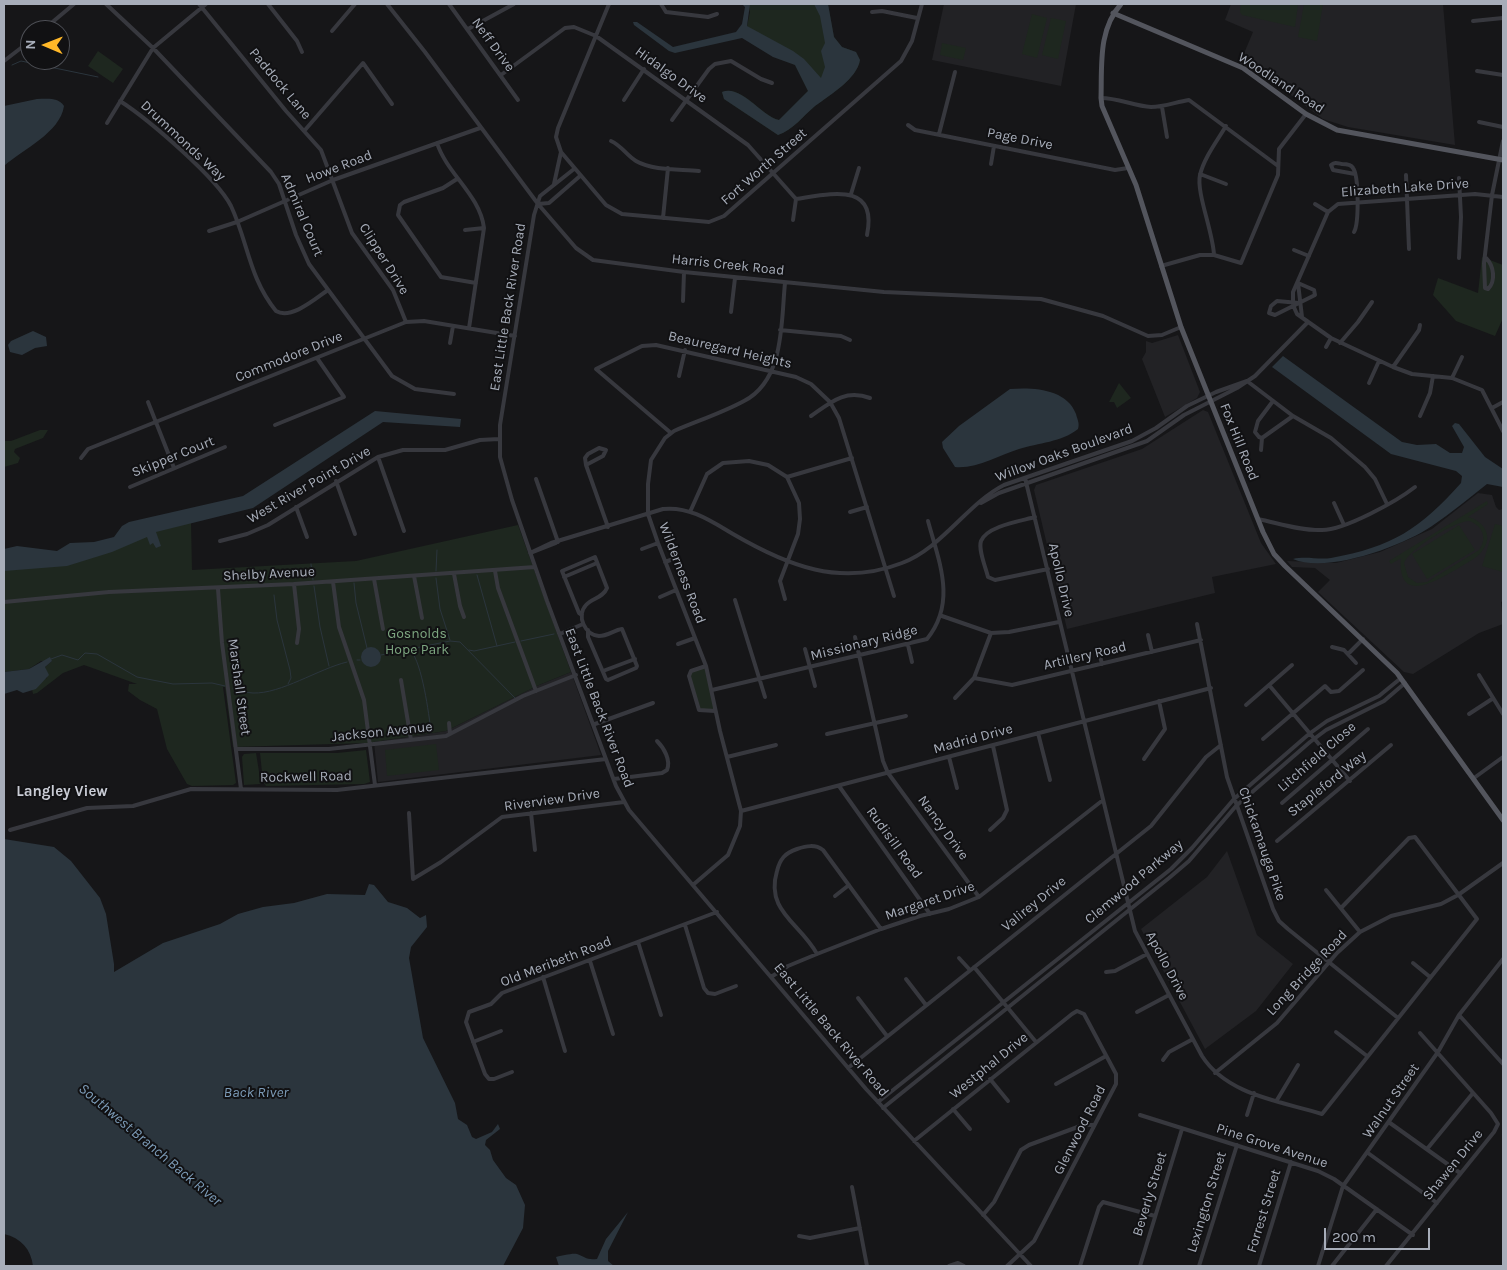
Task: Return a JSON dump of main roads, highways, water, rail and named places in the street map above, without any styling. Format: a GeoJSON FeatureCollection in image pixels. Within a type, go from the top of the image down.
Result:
{"type":"FeatureCollection","features":[{"type":"Feature","properties":{"kind":"main road","name":"Fox Hill Road"},"geometry":{"type":"LineString","coordinates":[[1121,4],[1113,13],[1104,36],[1101,98],[1106,117],[1139,193],[1181,327],[1268,544],[1279,560],[1363,639],[1401,678],[1503,820]]}},
{"type":"Feature","properties":{"kind":"main road","name":"Woodland Road"},"geometry":{"type":"LineString","coordinates":[[1113,13],[1243,68],[1306,114],[1337,130],[1501,160]]}},
{"type":"Feature","properties":{"kind":"water"},"geometry":{"type":"Polygon","coordinates":[[[742,4],[750,4],[747,26],[793,51],[804,59],[821,78],[825,67],[821,51],[825,43],[820,16],[814,4],[828,4],[834,37],[842,47],[856,52],[860,60],[854,74],[842,86],[815,106],[793,126],[778,135],[724,99],[722,92],[737,93],[772,118],[779,120],[808,91],[795,65],[773,57],[742,38],[675,53],[669,51],[634,25],[633,22],[637,22],[673,47],[736,32],[742,24],[745,7],[742,4]]]}},
{"type":"Feature","properties":{"kind":"water"},"geometry":{"type":"Polygon","coordinates":[[[37,99],[52,99],[62,103],[64,106],[61,116],[56,124],[40,140],[4,166],[4,106],[37,99]]]}},
{"type":"Feature","properties":{"kind":"water"},"geometry":{"type":"Polygon","coordinates":[[[33,331],[46,337],[47,346],[35,348],[22,355],[10,352],[8,345],[11,341],[33,331]]]}},
{"type":"Feature","properties":{"kind":"water"},"geometry":{"type":"Polygon","coordinates":[[[1283,356],[1402,442],[1417,445],[1436,444],[1450,453],[1462,453],[1464,447],[1452,426],[1455,423],[1459,424],[1485,457],[1503,469],[1503,487],[1487,484],[1453,511],[1419,534],[1364,556],[1325,563],[1308,563],[1293,559],[1331,558],[1352,554],[1388,542],[1404,534],[1432,513],[1461,483],[1462,476],[1456,471],[1391,454],[1272,367],[1283,356]]]}},
{"type":"Feature","properties":{"kind":"water"},"geometry":{"type":"Polygon","coordinates":[[[1010,389],[1039,389],[1065,399],[1072,406],[1076,414],[1079,425],[1078,429],[1065,437],[1019,449],[980,464],[955,467],[943,448],[942,442],[959,426],[1010,389]]]}},
{"type":"Feature","properties":{"kind":"water"},"geometry":{"type":"Polygon","coordinates":[[[375,411],[461,419],[460,427],[383,422],[253,508],[156,532],[161,546],[156,548],[153,543],[150,545],[147,537],[112,552],[67,566],[4,571],[4,549],[17,546],[57,551],[70,543],[94,542],[114,537],[122,526],[129,522],[243,496],[375,411]]]}},
{"type":"Feature","properties":{"kind":"water"},"geometry":{"type":"Polygon","coordinates":[[[367,647],[375,647],[381,653],[381,661],[375,667],[367,667],[361,661],[361,653],[367,647]]]}},
{"type":"Feature","properties":{"kind":"water"},"geometry":{"type":"Polygon","coordinates":[[[50,657],[52,661],[45,667],[49,675],[36,689],[23,693],[17,690],[4,694],[4,672],[29,669],[50,657]]]}},
{"type":"Feature","properties":{"kind":"water","name":"Back River"},"geometry":{"type":"Polygon","coordinates":[[[4,839],[54,847],[71,861],[100,898],[106,914],[114,972],[163,943],[220,924],[238,914],[263,907],[294,903],[327,894],[365,895],[369,884],[374,885],[388,902],[407,908],[420,918],[426,915],[427,927],[411,947],[409,958],[423,1038],[455,1103],[458,1119],[467,1125],[472,1137],[476,1139],[492,1132],[498,1124],[500,1129],[486,1140],[485,1145],[490,1150],[493,1160],[506,1178],[516,1185],[525,1205],[523,1228],[503,1266],[33,1266],[30,1254],[24,1245],[15,1238],[4,1234],[4,839]]]}},
{"type":"Feature","properties":{"kind":"water"},"geometry":{"type":"Polygon","coordinates":[[[628,1212],[608,1251],[608,1261],[614,1266],[559,1266],[556,1257],[566,1255],[577,1254],[588,1259],[597,1259],[606,1239],[628,1212]]]}},
{"type":"Feature","properties":{"kind":"waterway"},"geometry":{"type":"LineString","coordinates":[[12,65],[21,61],[98,77]]}},
{"type":"Feature","properties":{"kind":"waterway"},"geometry":{"type":"LineString","coordinates":[[436,571],[437,550]]}},
{"type":"Feature","properties":{"kind":"waterway"},"geometry":{"type":"LineString","coordinates":[[311,564],[313,580]]}},
{"type":"Feature","properties":{"kind":"waterway"},"geometry":{"type":"LineString","coordinates":[[477,575],[497,646]]}},
{"type":"Feature","properties":{"kind":"waterway"},"geometry":{"type":"LineString","coordinates":[[436,578],[440,609],[450,640]]}},
{"type":"Feature","properties":{"kind":"waterway"},"geometry":{"type":"LineString","coordinates":[[354,583],[356,603],[367,648]]}},
{"type":"Feature","properties":{"kind":"waterway"},"geometry":{"type":"LineString","coordinates":[[314,586],[320,627],[329,666]]}},
{"type":"Feature","properties":{"kind":"waterway"},"geometry":{"type":"LineString","coordinates":[[274,595],[277,620],[290,670],[291,678],[288,684]]}},
{"type":"Feature","properties":{"kind":"waterway"},"geometry":{"type":"LineString","coordinates":[[521,641],[554,634]]}},
{"type":"Feature","properties":{"kind":"waterway"},"geometry":{"type":"LineString","coordinates":[[381,655],[450,641],[460,642],[515,698]]}},
{"type":"Feature","properties":{"kind":"waterway"},"geometry":{"type":"LineString","coordinates":[[469,650],[474,651],[515,642]]}},
{"type":"Feature","properties":{"kind":"waterway"},"geometry":{"type":"LineString","coordinates":[[411,651],[422,677],[431,732]]}},
{"type":"Feature","properties":{"kind":"waterway"},"geometry":{"type":"LineString","coordinates":[[51,659],[62,655],[78,660],[85,653],[97,654],[137,677],[173,684],[212,683],[225,686]]}},
{"type":"Feature","properties":{"kind":"waterway"},"geometry":{"type":"LineString","coordinates":[[233,689],[248,693],[275,690],[347,662]]}},
{"type":"Feature","properties":{"kind":"district","name":"Langley View"},"geometry":{"type":"Point","coordinates":[62,792]}},
{"type":"Feature","properties":{"kind":"park label","name":"Gosnolds Hope Park"},"geometry":{"type":"Point","coordinates":[417,642]}},
{"type":"Feature","properties":{"kind":"water label","name":"Southwest Branch Back River"},"geometry":{"type":"Point","coordinates":[150,1145]}}]}
